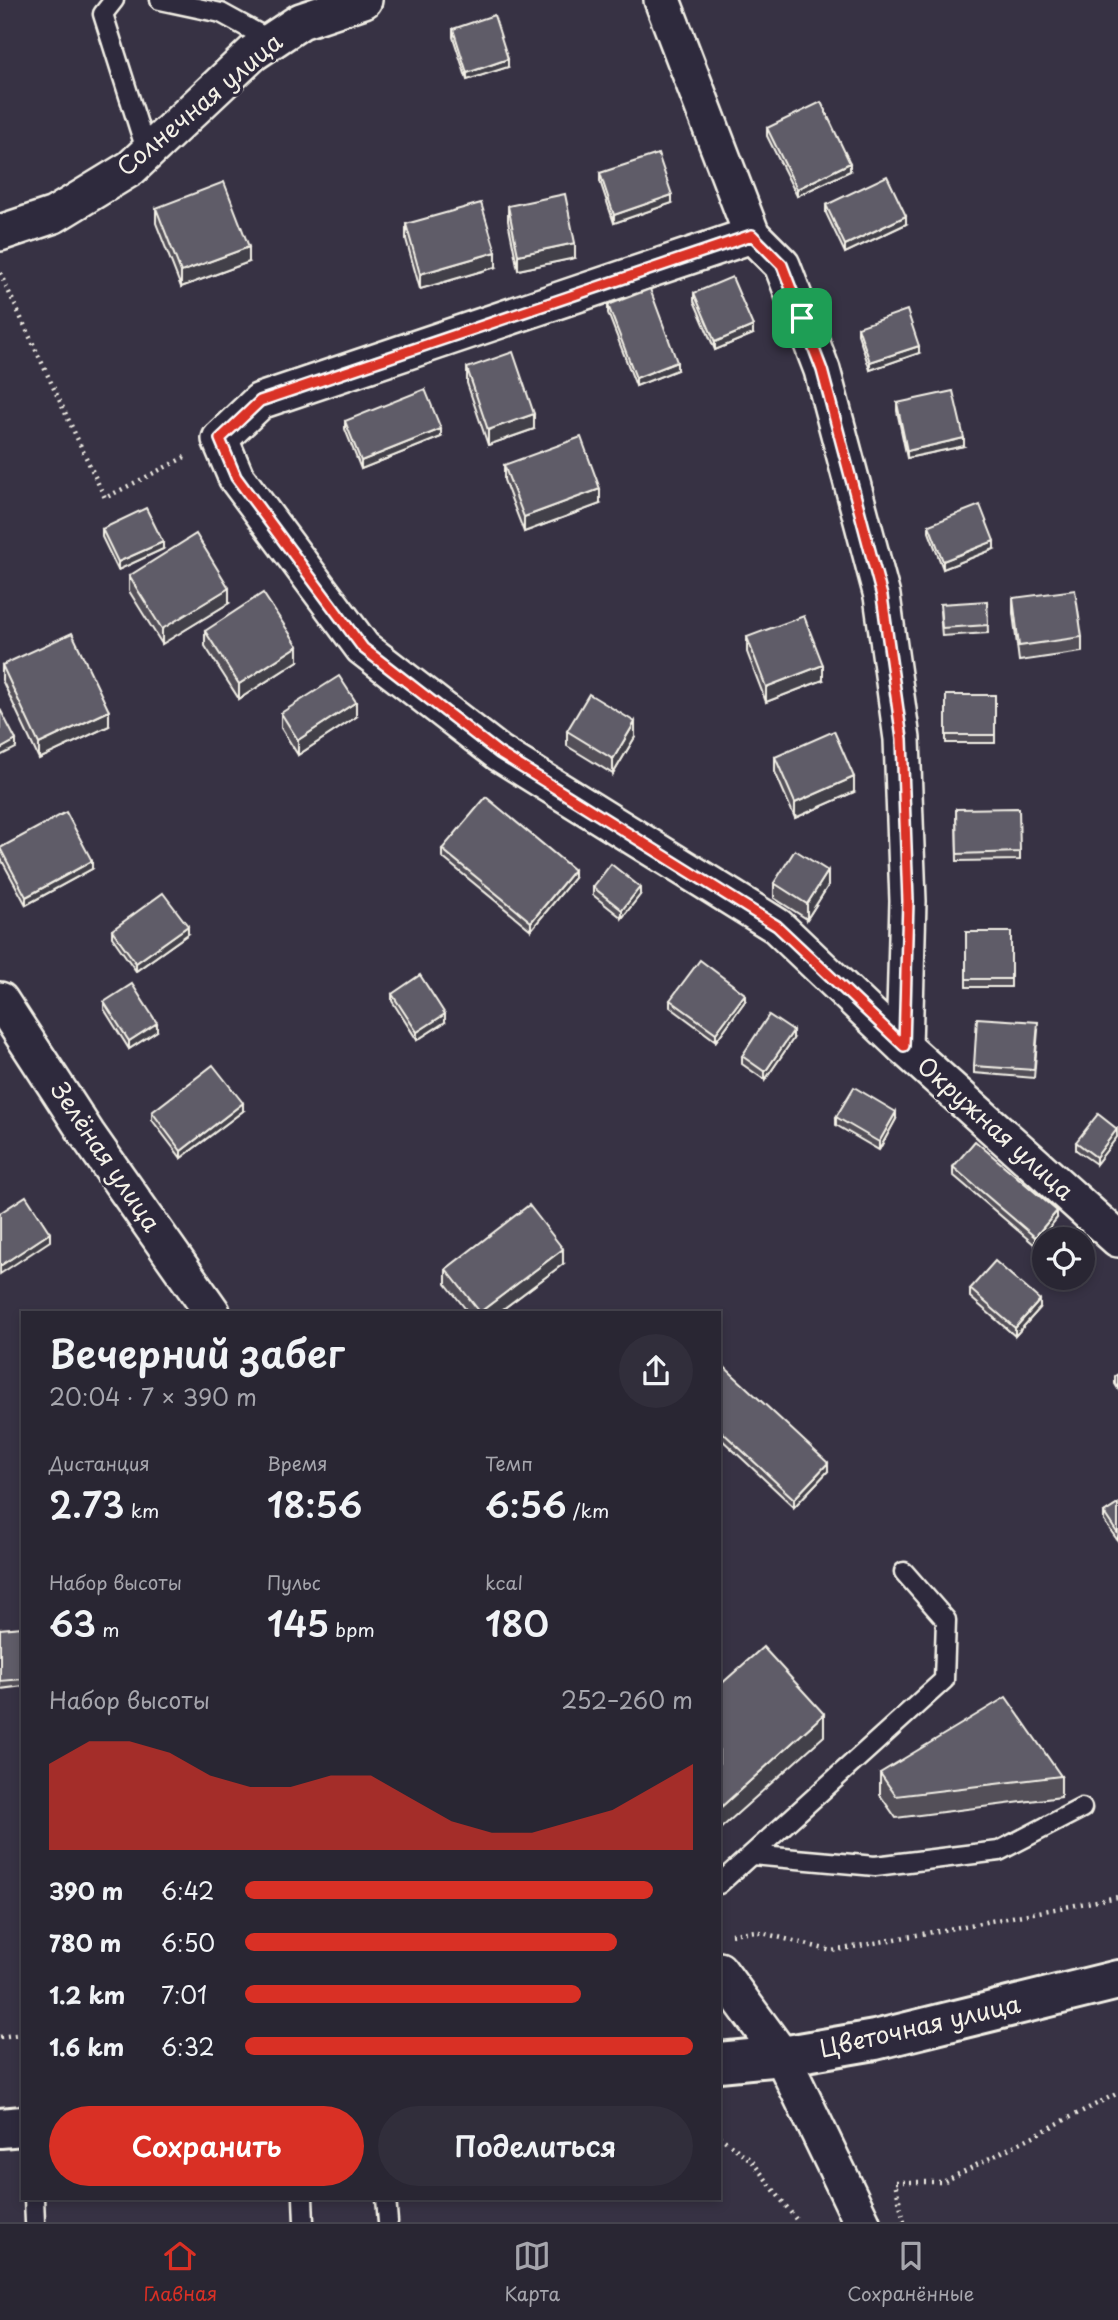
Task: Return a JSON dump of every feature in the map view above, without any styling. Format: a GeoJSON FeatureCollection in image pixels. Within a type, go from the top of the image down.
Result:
{"type":"FeatureCollection","features":[{"type":"Feature","properties":{"kind":"main road","name":"Цветочная улица"},"geometry":{"type":"LineString","coordinates":[[721,2062],[782,2056],[875,2039],[1118,1980]]}},
{"type":"Feature","properties":{"kind":"main road"},"geometry":{"type":"LineString","coordinates":[[0,2128],[21,2126]]}},
{"type":"Feature","properties":{"kind":"street","name":"Солнечная улица"},"geometry":{"type":"LineString","coordinates":[[0,233],[54,215],[131,168],[253,53],[301,21],[364,0]]}},
{"type":"Feature","properties":{"kind":"street","name":"Окружная улица"},"geometry":{"type":"LineString","coordinates":[[662,0],[752,235],[782,265],[822,370],[882,596],[902,739],[908,901],[904,1046]]}},
{"type":"Feature","properties":{"kind":"street"},"geometry":{"type":"LineString","coordinates":[[220,439],[260,401],[752,235]]}},
{"type":"Feature","properties":{"kind":"street","name":"Окружная улица"},"geometry":{"type":"LineString","coordinates":[[220,439],[236,477],[363,648],[499,753],[777,926],[904,1046],[1118,1239]]}},
{"type":"Feature","properties":{"kind":"street","name":"Зелёная улица"},"geometry":{"type":"LineString","coordinates":[[0,1000],[87,1134],[211,1311]]}},
{"type":"Feature","properties":{"kind":"street"},"geometry":{"type":"LineString","coordinates":[[721,1973],[782,2056],[862,2222]]}},
{"type":"Feature","properties":{"kind":"lane"},"geometry":{"type":"LineString","coordinates":[[114,0],[103,14],[148,153]]}},
{"type":"Feature","properties":{"kind":"lane"},"geometry":{"type":"LineString","coordinates":[[160,0],[221,13],[272,41]]}},
{"type":"Feature","properties":{"kind":"lane"},"geometry":{"type":"LineString","coordinates":[[721,1882],[944,1680],[946,1620],[904,1572]]}},
{"type":"Feature","properties":{"kind":"lane"},"geometry":{"type":"LineString","coordinates":[[752,1855],[875,1866],[999,1851],[1082,1808]]}},
{"type":"Feature","properties":{"kind":"lane"},"geometry":{"type":"LineString","coordinates":[[34,2200],[35,2222]]}},
{"type":"Feature","properties":{"kind":"lane"},"geometry":{"type":"LineString","coordinates":[[303,2200],[304,2222]]}},
{"type":"Feature","properties":{"kind":"lane"},"geometry":{"type":"LineString","coordinates":[[386,2200],[388,2222]]}},
{"type":"Feature","properties":{"kind":"path"},"geometry":{"type":"LineString","coordinates":[[0,273],[105,498],[220,439]]}},
{"type":"Feature","properties":{"kind":"path"},"geometry":{"type":"LineString","coordinates":[[721,1935],[755,1931],[832,1951],[1118,1897]]}},
{"type":"Feature","properties":{"kind":"path"},"geometry":{"type":"LineString","coordinates":[[0,2037],[21,2034]]}},
{"type":"Feature","properties":{"kind":"path"},"geometry":{"type":"LineString","coordinates":[[904,2222],[895,2182],[943,2182],[1118,2093]]}},
{"type":"Feature","properties":{"kind":"path"},"geometry":{"type":"LineString","coordinates":[[721,2138],[752,2161],[798,2222]]}},
{"type":"Feature","properties":{"kind":"building"},"geometry":{"type":"Polygon","coordinates":[[[494,15],[508,59],[467,73],[453,29],[494,15]]]}},
{"type":"Feature","properties":{"kind":"building"},"geometry":{"type":"Polygon","coordinates":[[[821,102],[850,163],[797,189],[767,128],[821,102]]]}},
{"type":"Feature","properties":{"kind":"building"},"geometry":{"type":"Polygon","coordinates":[[[658,154],[672,195],[614,215],[600,173],[658,154]]]}},
{"type":"Feature","properties":{"kind":"building"},"geometry":{"type":"Polygon","coordinates":[[[887,176],[906,216],[845,245],[826,205],[887,176]]]}},
{"type":"Feature","properties":{"kind":"building"},"geometry":{"type":"Polygon","coordinates":[[[224,182],[249,247],[181,272],[156,208],[224,182]]]}},
{"type":"Feature","properties":{"kind":"building"},"geometry":{"type":"Polygon","coordinates":[[[565,194],[575,243],[518,255],[508,206],[565,194]]]}},
{"type":"Feature","properties":{"kind":"building"},"geometry":{"type":"Polygon","coordinates":[[[481,203],[496,252],[420,274],[406,224],[481,203]]]}},
{"type":"Feature","properties":{"kind":"building"},"geometry":{"type":"Polygon","coordinates":[[[732,277],[753,326],[715,342],[694,293],[732,277]]]}},
{"type":"Feature","properties":{"kind":"building"},"geometry":{"type":"Polygon","coordinates":[[[650,289],[677,362],[636,378],[608,305],[650,289]]]}},
{"type":"Feature","properties":{"kind":"building"},"geometry":{"type":"Polygon","coordinates":[[[907,310],[919,346],[870,362],[858,327],[907,310]]]}},
{"type":"Feature","properties":{"kind":"building"},"geometry":{"type":"Polygon","coordinates":[[[513,352],[534,414],[488,430],[467,368],[513,352]]]}},
{"type":"Feature","properties":{"kind":"building"},"geometry":{"type":"Polygon","coordinates":[[[425,389],[441,429],[361,461],[345,421],[425,389]]]}},
{"type":"Feature","properties":{"kind":"building"},"geometry":{"type":"Polygon","coordinates":[[[953,391],[964,438],[907,451],[897,403],[953,391]]]}},
{"type":"Feature","properties":{"kind":"building"},"geometry":{"type":"Polygon","coordinates":[[[581,437],[600,489],[524,517],[504,465],[581,437]]]}},
{"type":"Feature","properties":{"kind":"building"},"geometry":{"type":"Polygon","coordinates":[[[980,505],[994,541],[943,561],[929,525],[980,505]]]}},
{"type":"Feature","properties":{"kind":"building"},"geometry":{"type":"Polygon","coordinates":[[[146,508],[163,542],[118,562],[102,529],[146,508]]]}},
{"type":"Feature","properties":{"kind":"building"},"geometry":{"type":"Polygon","coordinates":[[[196,534],[229,588],[162,629],[129,576],[196,534]]]}},
{"type":"Feature","properties":{"kind":"building"},"geometry":{"type":"Polygon","coordinates":[[[1075,590],[1082,637],[1019,646],[1013,598],[1075,590]]]}},
{"type":"Feature","properties":{"kind":"building"},"geometry":{"type":"Polygon","coordinates":[[[263,593],[298,646],[239,684],[205,631],[263,593]]]}},
{"type":"Feature","properties":{"kind":"building"},"geometry":{"type":"Polygon","coordinates":[[[987,601],[988,625],[942,628],[940,604],[987,601]]]}},
{"type":"Feature","properties":{"kind":"building"},"geometry":{"type":"Polygon","coordinates":[[[804,616],[823,665],[766,687],[747,637],[804,616]]]}},
{"type":"Feature","properties":{"kind":"building"},"geometry":{"type":"Polygon","coordinates":[[[72,633],[109,711],[39,744],[2,665],[72,633]]]}},
{"type":"Feature","properties":{"kind":"building"},"geometry":{"type":"Polygon","coordinates":[[[339,676],[356,702],[298,740],[281,713],[339,676]]]}},
{"type":"Feature","properties":{"kind":"building"},"geometry":{"type":"Polygon","coordinates":[[[589,694],[635,722],[613,759],[567,731],[589,694]]]}},
{"type":"Feature","properties":{"kind":"building"},"geometry":{"type":"Polygon","coordinates":[[[946,695],[995,695],[995,735],[946,735],[946,695]]]}},
{"type":"Feature","properties":{"kind":"building"},"geometry":{"type":"Polygon","coordinates":[[[0,709],[16,740],[0,749],[0,709]]]}},
{"type":"Feature","properties":{"kind":"building"},"geometry":{"type":"Polygon","coordinates":[[[834,731],[854,777],[795,803],[775,757],[834,731]]]}},
{"type":"Feature","properties":{"kind":"building"},"geometry":{"type":"Polygon","coordinates":[[[486,797],[574,870],[531,922],[442,849],[486,797]]]}},
{"type":"Feature","properties":{"kind":"building"},"geometry":{"type":"Polygon","coordinates":[[[1019,808],[1020,852],[957,854],[956,809],[1019,808]]]}},
{"type":"Feature","properties":{"kind":"building"},"geometry":{"type":"Polygon","coordinates":[[[66,812],[92,861],[26,897],[0,848],[66,812]]]}},
{"type":"Feature","properties":{"kind":"building"},"geometry":{"type":"Polygon","coordinates":[[[795,850],[828,871],[807,904],[774,883],[795,850]]]}},
{"type":"Feature","properties":{"kind":"building"},"geometry":{"type":"Polygon","coordinates":[[[611,864],[640,887],[622,910],[593,887],[611,864]]]}},
{"type":"Feature","properties":{"kind":"building"},"geometry":{"type":"Polygon","coordinates":[[[163,893],[188,926],[136,963],[112,930],[163,893]]]}},
{"type":"Feature","properties":{"kind":"building"},"geometry":{"type":"Polygon","coordinates":[[[966,932],[1011,932],[1011,979],[966,979],[966,932]]]}},
{"type":"Feature","properties":{"kind":"building"},"geometry":{"type":"Polygon","coordinates":[[[700,960],[745,994],[716,1033],[670,1000],[700,960]]]}},
{"type":"Feature","properties":{"kind":"building"},"geometry":{"type":"Polygon","coordinates":[[[420,975],[445,1014],[417,1032],[392,994],[420,975]]]}},
{"type":"Feature","properties":{"kind":"building"},"geometry":{"type":"Polygon","coordinates":[[[132,984],[157,1023],[129,1041],[104,1002],[132,984]]]}},
{"type":"Feature","properties":{"kind":"building"},"geometry":{"type":"Polygon","coordinates":[[[769,1015],[793,1031],[765,1072],[742,1056],[769,1015]]]}},
{"type":"Feature","properties":{"kind":"building"},"geometry":{"type":"Polygon","coordinates":[[[977,1018],[1038,1022],[1034,1070],[974,1066],[977,1018]]]}},
{"type":"Feature","properties":{"kind":"building"},"geometry":{"type":"Polygon","coordinates":[[[213,1065],[243,1103],[181,1151],[152,1112],[213,1065]]]}},
{"type":"Feature","properties":{"kind":"building"},"geometry":{"type":"Polygon","coordinates":[[[854,1087],[896,1112],[879,1142],[836,1117],[854,1087]]]}},
{"type":"Feature","properties":{"kind":"building"},"geometry":{"type":"Polygon","coordinates":[[[1098,1114],[1117,1129],[1096,1157],[1076,1142],[1098,1114]]]}},
{"type":"Feature","properties":{"kind":"building"},"geometry":{"type":"Polygon","coordinates":[[[975,1141],[1057,1211],[1043,1227],[1032,1227],[1032,1234],[953,1167],[975,1141]]]}},
{"type":"Feature","properties":{"kind":"building"},"geometry":{"type":"Polygon","coordinates":[[[26,1196],[50,1233],[0,1266],[0,1213],[26,1196]]]}},
{"type":"Feature","properties":{"kind":"building"},"geometry":{"type":"Polygon","coordinates":[[[529,1205],[563,1249],[481,1311],[446,1269],[529,1205]]]}},
{"type":"Feature","properties":{"kind":"building"},"geometry":{"type":"Polygon","coordinates":[[[995,1261],[1040,1300],[1015,1328],[970,1289],[995,1261]]]}},
{"type":"Feature","properties":{"kind":"building"},"geometry":{"type":"Polygon","coordinates":[[[721,1364],[828,1463],[794,1499],[721,1431],[721,1364]]]}},
{"type":"Feature","properties":{"kind":"building"},"geometry":{"type":"Polygon","coordinates":[[[1118,1504],[1118,1534],[1104,1513],[1118,1504]]]}},
{"type":"Feature","properties":{"kind":"building"},"geometry":{"type":"Polygon","coordinates":[[[21,1627],[21,1679],[0,1681],[0,1629],[21,1627]]]}},
{"type":"Feature","properties":{"kind":"building"},"geometry":{"type":"Polygon","coordinates":[[[763,1647],[824,1714],[721,1807],[721,1684],[763,1647]]]}},
{"type":"Feature","properties":{"kind":"building"},"geometry":{"type":"Polygon","coordinates":[[[1006,1697],[1061,1776],[896,1796],[880,1773],[1006,1697]]]}},
{"type":"Feature","properties":{"kind":"route"},"geometry":{"type":"LineString","coordinates":[[752,235],[782,265],[802,318],[822,370],[882,596],[902,739],[908,901],[904,1046],[777,926],[499,753],[363,648],[236,477],[220,439],[260,401],[752,235]]}}]}
